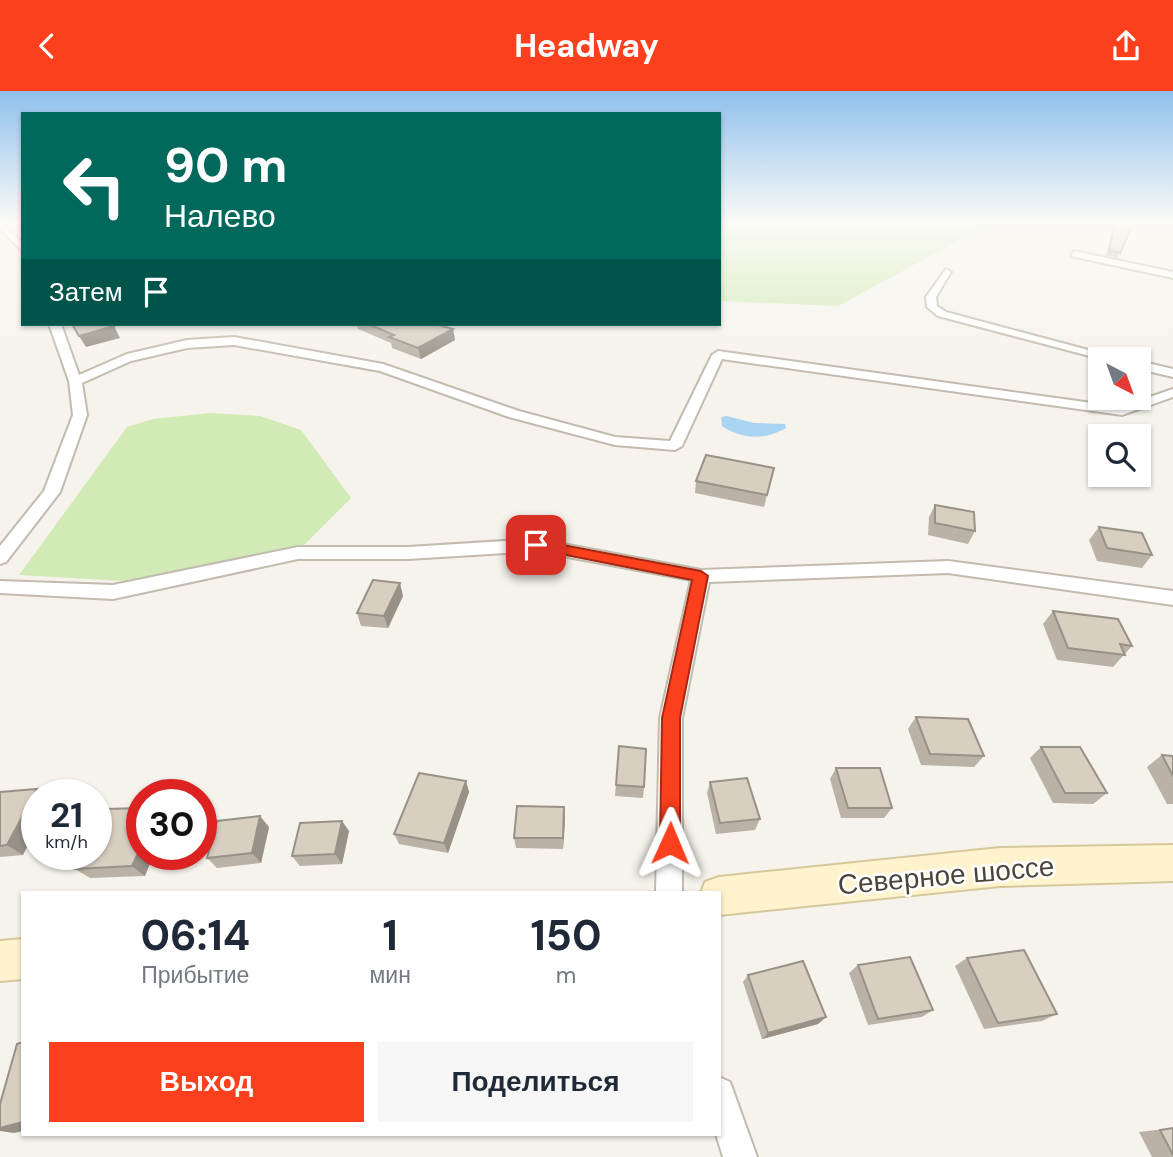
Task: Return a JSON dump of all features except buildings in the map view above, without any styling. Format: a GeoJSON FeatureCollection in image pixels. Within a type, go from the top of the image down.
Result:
{"type":"FeatureCollection","features":[{"type":"Feature","properties":{"kind":"main road","name":"Северное шоссе"},"geometry":{"type":"LineString","coordinates":[[721,896],[1000,867],[1173,863]]}},
{"type":"Feature","properties":{"kind":"main road"},"geometry":{"type":"LineString","coordinates":[[0,961],[21,958]]}},
{"type":"Feature","properties":{"kind":"street"},"geometry":{"type":"LineString","coordinates":[[946,272],[931,297],[932,307],[942,314],[1088,352]]}},
{"type":"Feature","properties":{"kind":"street"},"geometry":{"type":"LineString","coordinates":[[0,558],[52,492],[80,415],[75,381],[56,326]]}},
{"type":"Feature","properties":{"kind":"street"},"geometry":{"type":"LineString","coordinates":[[75,381],[127,359],[187,344],[234,341],[383,368],[514,414],[615,441],[675,446],[718,355],[1122,411],[1173,393]]}},
{"type":"Feature","properties":{"kind":"street"},"geometry":{"type":"LineString","coordinates":[[1152,368],[1173,373]]}},
{"type":"Feature","properties":{"kind":"street"},"geometry":{"type":"LineString","coordinates":[[0,587],[114,592],[298,553],[408,553],[536,545],[701,576],[948,567],[1173,598]]}},
{"type":"Feature","properties":{"kind":"street"},"geometry":{"type":"LineString","coordinates":[[669,891],[671,718],[701,576]]}},
{"type":"Feature","properties":{"kind":"street"},"geometry":{"type":"LineString","coordinates":[[721,1099],[740,1157]]}},
{"type":"Feature","properties":{"kind":"green space"},"geometry":{"type":"Polygon","coordinates":[[[721,272],[901,272],[838,306],[721,301],[721,272]]]}},
{"type":"Feature","properties":{"kind":"green space"},"geometry":{"type":"Polygon","coordinates":[[[210,413],[260,416],[301,430],[351,498],[304,545],[123,581],[19,575],[127,427],[153,419],[210,413]]]}},
{"type":"Feature","properties":{"kind":"water"},"geometry":{"type":"Polygon","coordinates":[[[721,417],[754,423],[785,424],[786,428],[770,435],[746,436],[722,426],[721,417]]]}},
{"type":"Feature","properties":{"kind":"route"},"geometry":{"type":"LineString","coordinates":[[536,545],[701,576],[671,718],[670,843]]}}]}
